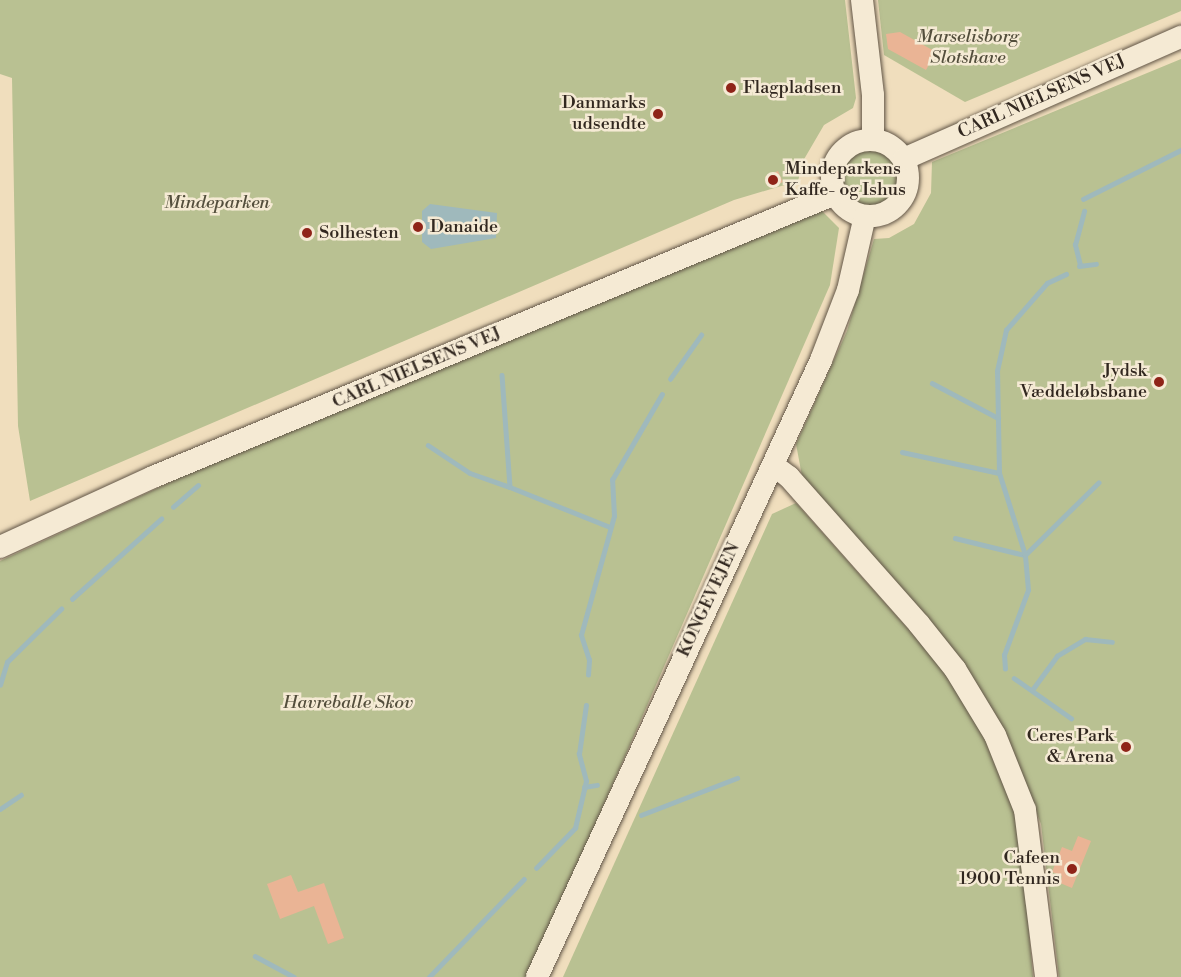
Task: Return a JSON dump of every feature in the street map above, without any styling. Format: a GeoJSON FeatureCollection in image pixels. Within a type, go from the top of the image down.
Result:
{"type":"FeatureCollection","features":[{"type":"Feature","properties":{"kind":"street"},"geometry":{"type":"LineString","coordinates":[[862,0],[873,95],[873,140]]}},
{"type":"Feature","properties":{"kind":"street","name":"CARL NIELSENS VEJ"},"geometry":{"type":"LineString","coordinates":[[904,159],[1181,38]]}},
{"type":"Feature","properties":{"kind":"street"},"geometry":{"type":"LineString","coordinates":[[873,140],[894,148],[904,159],[909,180],[902,200],[886,214],[865,216],[847,209],[835,194],[832,181],[837,158],[853,144],[873,140]]}},
{"type":"Feature","properties":{"kind":"street","name":"CARL NIELSENS VEJ"},"geometry":{"type":"LineString","coordinates":[[0,547],[164,473],[835,194]]}},
{"type":"Feature","properties":{"kind":"street","name":"KONGEVEJEN"},"geometry":{"type":"LineString","coordinates":[[537,977],[835,326],[848,290],[865,216]]}},
{"type":"Feature","properties":{"kind":"street"},"geometry":{"type":"LineString","coordinates":[[773,465],[789,477],[919,624],[955,669],[995,735],[1025,810],[1046,977]]}},
{"type":"Feature","properties":{"kind":"green space","name":"Mindeparken"},"geometry":{"type":"Polygon","coordinates":[[[0,0],[845,0],[856,98],[853,108],[824,125],[803,161],[798,181],[734,200],[30,501],[18,426],[12,78],[0,74],[0,0]]]}},
{"type":"Feature","properties":{"kind":"green space","name":"Marselisborg Slotshave"},"geometry":{"type":"Polygon","coordinates":[[[878,0],[1181,0],[1181,11],[965,102],[884,55],[878,0]]]}},
{"type":"Feature","properties":{"kind":"green space"},"geometry":{"type":"Polygon","coordinates":[[[1181,59],[1181,977],[1059,977],[1041,824],[1009,742],[802,476],[796,444],[847,331],[874,239],[889,238],[914,224],[931,193],[932,162],[1181,59]]]}},
{"type":"Feature","properties":{"kind":"green space"},"geometry":{"type":"Polygon","coordinates":[[[870,150],[881,152],[890,158],[896,167],[898,178],[896,189],[890,198],[881,204],[870,206],[859,204],[850,198],[844,189],[842,178],[844,167],[850,158],[859,152],[870,150]]]}},
{"type":"Feature","properties":{"kind":"green space","name":"Havreballe Skov"},"geometry":{"type":"Polygon","coordinates":[[[822,211],[839,228],[830,285],[529,977],[0,977],[0,561],[240,450],[822,211]]]}},
{"type":"Feature","properties":{"kind":"green space"},"geometry":{"type":"Polygon","coordinates":[[[796,503],[942,667],[977,717],[1019,821],[1033,977],[563,977],[772,514],[796,503]]]}},
{"type":"Feature","properties":{"kind":"water"},"geometry":{"type":"Polygon","coordinates":[[[430,204],[497,213],[496,238],[431,249],[422,242],[422,211],[430,204]]]}},
{"type":"Feature","properties":{"kind":"building"},"geometry":{"type":"Polygon","coordinates":[[[900,32],[936,52],[926,70],[888,49],[886,34],[900,32]]]}},
{"type":"Feature","properties":{"kind":"building"},"geometry":{"type":"Polygon","coordinates":[[[778,171],[783,182],[770,188],[765,177],[778,171]]]}},
{"type":"Feature","properties":{"kind":"building"},"geometry":{"type":"Polygon","coordinates":[[[1078,836],[1091,841],[1072,888],[1060,883],[1062,876],[1052,872],[1062,847],[1072,851],[1078,836]]]}},
{"type":"Feature","properties":{"kind":"building"},"geometry":{"type":"Polygon","coordinates":[[[291,875],[298,892],[324,883],[344,938],[328,944],[314,906],[280,919],[267,884],[291,875]]]}},
{"type":"Feature","properties":{"kind":"waterway"},"geometry":{"type":"LineString","coordinates":[[1083,199],[1181,150]]}},
{"type":"Feature","properties":{"kind":"waterway"},"geometry":{"type":"LineString","coordinates":[[1080,265],[1075,245],[1084,211]]}},
{"type":"Feature","properties":{"kind":"waterway"},"geometry":{"type":"LineString","coordinates":[[1079,266],[1096,264]]}},
{"type":"Feature","properties":{"kind":"waterway"},"geometry":{"type":"LineString","coordinates":[[1005,669],[1004,655],[1028,590],[1025,555],[999,473],[997,371],[1006,330],[1047,283],[1066,274]]}},
{"type":"Feature","properties":{"kind":"waterway"},"geometry":{"type":"LineString","coordinates":[[670,379],[701,335]]}},
{"type":"Feature","properties":{"kind":"waterway"},"geometry":{"type":"LineString","coordinates":[[502,375],[510,487],[610,527]]}},
{"type":"Feature","properties":{"kind":"waterway"},"geometry":{"type":"LineString","coordinates":[[932,383],[998,418]]}},
{"type":"Feature","properties":{"kind":"waterway"},"geometry":{"type":"LineString","coordinates":[[588,675],[589,660],[581,635],[614,516],[612,480],[662,394]]}},
{"type":"Feature","properties":{"kind":"waterway"},"geometry":{"type":"LineString","coordinates":[[428,445],[470,473],[510,487]]}},
{"type":"Feature","properties":{"kind":"waterway"},"geometry":{"type":"LineString","coordinates":[[902,452],[999,473]]}},
{"type":"Feature","properties":{"kind":"waterway"},"geometry":{"type":"LineString","coordinates":[[955,538],[1025,555],[1098,483]]}},
{"type":"Feature","properties":{"kind":"waterway"},"geometry":{"type":"LineString","coordinates":[[173,507],[198,485]]}},
{"type":"Feature","properties":{"kind":"waterway"},"geometry":{"type":"LineString","coordinates":[[72,599],[161,519]]}},
{"type":"Feature","properties":{"kind":"waterway"},"geometry":{"type":"LineString","coordinates":[[0,685],[7,662],[61,609]]}},
{"type":"Feature","properties":{"kind":"waterway"},"geometry":{"type":"LineString","coordinates":[[1032,690],[1057,656],[1085,639],[1112,642]]}},
{"type":"Feature","properties":{"kind":"waterway"},"geometry":{"type":"LineString","coordinates":[[1014,678],[1071,718]]}},
{"type":"Feature","properties":{"kind":"waterway"},"geometry":{"type":"LineString","coordinates":[[536,868],[575,828],[586,781],[579,754],[586,705]]}},
{"type":"Feature","properties":{"kind":"waterway"},"geometry":{"type":"LineString","coordinates":[[641,815],[737,778]]}},
{"type":"Feature","properties":{"kind":"waterway"},"geometry":{"type":"LineString","coordinates":[[584,787],[597,785]]}},
{"type":"Feature","properties":{"kind":"waterway"},"geometry":{"type":"LineString","coordinates":[[0,809],[21,795]]}},
{"type":"Feature","properties":{"kind":"waterway"},"geometry":{"type":"LineString","coordinates":[[429,977],[524,879]]}},
{"type":"Feature","properties":{"kind":"waterway"},"geometry":{"type":"LineString","coordinates":[[255,956],[294,977]]}},
{"type":"Feature","properties":{"kind":"place","name":"Flagpladsen"},"geometry":{"type":"Point","coordinates":[731,88]}},
{"type":"Feature","properties":{"kind":"place","name":"Danmarks udsendte"},"geometry":{"type":"Point","coordinates":[658,114]}},
{"type":"Feature","properties":{"kind":"place","name":"Mindeparkens Kaffe- og Ishus"},"geometry":{"type":"Point","coordinates":[773,180]}},
{"type":"Feature","properties":{"kind":"place","name":"Danaide"},"geometry":{"type":"Point","coordinates":[418,227]}},
{"type":"Feature","properties":{"kind":"place","name":"Solhesten"},"geometry":{"type":"Point","coordinates":[307,233]}},
{"type":"Feature","properties":{"kind":"place","name":"Jydsk Væddeløbsbane"},"geometry":{"type":"Point","coordinates":[1159,382]}},
{"type":"Feature","properties":{"kind":"place","name":"Ceres Park & Arena"},"geometry":{"type":"Point","coordinates":[1126,747]}},
{"type":"Feature","properties":{"kind":"place","name":"Cafeen 1900 Tennis"},"geometry":{"type":"Point","coordinates":[1072,869]}}]}
